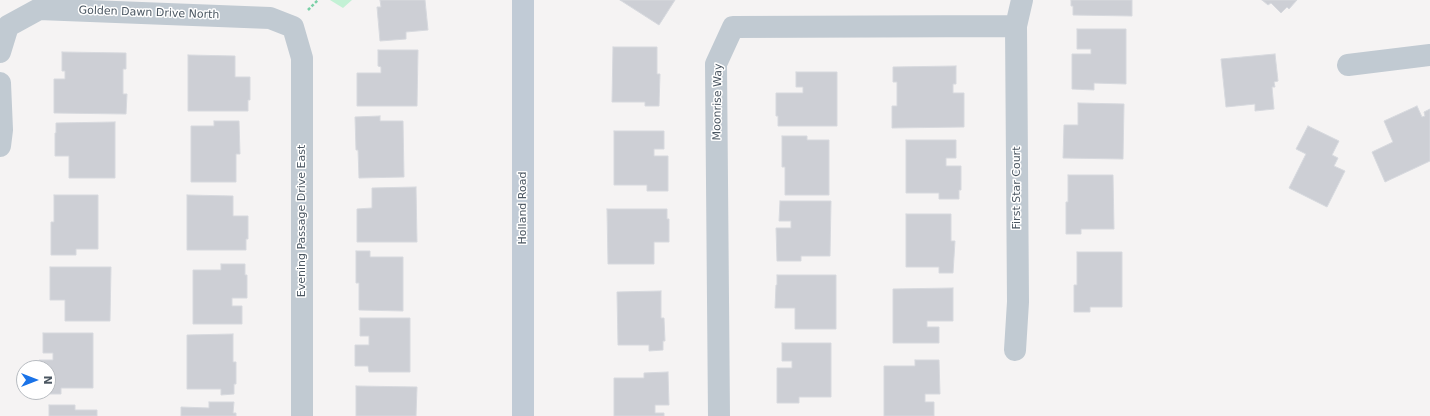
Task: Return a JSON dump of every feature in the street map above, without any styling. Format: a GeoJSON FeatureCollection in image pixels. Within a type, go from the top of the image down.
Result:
{"type":"FeatureCollection","features":[{"type":"Feature","properties":{"kind":"main road","name":"Holland Road"},"geometry":{"type":"LineString","coordinates":[[523,0],[523,416]]}},
{"type":"Feature","properties":{"kind":"street","name":"First Star Court"},"geometry":{"type":"LineString","coordinates":[[1008,0],[1016,26]]}},
{"type":"Feature","properties":{"kind":"street","name":"First Star Court"},"geometry":{"type":"LineString","coordinates":[[1015,350],[1018,302],[1016,26],[1022,0]]}},
{"type":"Feature","properties":{"kind":"street","name":"Golden Dawn Drive North"},"geometry":{"type":"LineString","coordinates":[[0,52],[8,26],[39,9],[270,18],[293,27]]}},
{"type":"Feature","properties":{"kind":"street","name":"Moonrise Way"},"geometry":{"type":"LineString","coordinates":[[719,416],[716,64],[732,27],[1016,26]]}},
{"type":"Feature","properties":{"kind":"street","name":"Evening Passage Drive East"},"geometry":{"type":"LineString","coordinates":[[293,27],[302,58],[302,416]]}},
{"type":"Feature","properties":{"kind":"street"},"geometry":{"type":"LineString","coordinates":[[1348,65],[1430,55]]}},
{"type":"Feature","properties":{"kind":"street"},"geometry":{"type":"LineString","coordinates":[[0,84],[2,130],[0,146]]}},
{"type":"Feature","properties":{"kind":"green space"},"geometry":{"type":"Polygon","coordinates":[[[330,0],[352,0],[343,8],[330,0]]]}},
{"type":"Feature","properties":{"kind":"building"},"geometry":{"type":"Polygon","coordinates":[[[380,0],[425,0],[428,30],[406,32],[406,39],[380,41],[377,7],[381,7],[380,0]]]}},
{"type":"Feature","properties":{"kind":"building"},"geometry":{"type":"Polygon","coordinates":[[[620,0],[675,0],[659,25],[620,0]]]}},
{"type":"Feature","properties":{"kind":"building"},"geometry":{"type":"Polygon","coordinates":[[[1071,0],[1132,0],[1132,16],[1073,15],[1071,0]]]}},
{"type":"Feature","properties":{"kind":"building"},"geometry":{"type":"Polygon","coordinates":[[[1262,0],[1297,0],[1289,9],[1287,7],[1281,13],[1271,3],[1268,5],[1262,0]]]}},
{"type":"Feature","properties":{"kind":"building"},"geometry":{"type":"Polygon","coordinates":[[[1077,29],[1126,29],[1126,84],[1094,83],[1094,90],[1072,89],[1072,54],[1091,54],[1091,49],[1077,49],[1077,29]]]}},
{"type":"Feature","properties":{"kind":"building"},"geometry":{"type":"Polygon","coordinates":[[[613,47],[657,47],[657,74],[660,74],[659,106],[645,106],[645,102],[612,102],[613,47]]]}},
{"type":"Feature","properties":{"kind":"building"},"geometry":{"type":"Polygon","coordinates":[[[378,50],[418,50],[417,106],[357,106],[357,73],[381,73],[381,67],[378,66],[378,50]]]}},
{"type":"Feature","properties":{"kind":"building"},"geometry":{"type":"Polygon","coordinates":[[[62,52],[126,53],[126,69],[123,69],[123,94],[127,94],[126,114],[54,113],[54,79],[65,79],[65,71],[62,71],[62,52]]]}},
{"type":"Feature","properties":{"kind":"building"},"geometry":{"type":"Polygon","coordinates":[[[1275,54],[1278,81],[1274,82],[1275,87],[1272,87],[1274,109],[1255,111],[1255,104],[1226,107],[1221,59],[1275,54]]]}},
{"type":"Feature","properties":{"kind":"building"},"geometry":{"type":"Polygon","coordinates":[[[188,55],[235,56],[235,77],[250,77],[250,100],[248,100],[248,111],[188,111],[188,55]]]}},
{"type":"Feature","properties":{"kind":"building"},"geometry":{"type":"Polygon","coordinates":[[[956,66],[956,84],[953,84],[953,93],[964,93],[964,127],[892,128],[892,106],[897,106],[897,82],[893,82],[893,67],[956,66]]]}},
{"type":"Feature","properties":{"kind":"building"},"geometry":{"type":"Polygon","coordinates":[[[796,72],[837,72],[837,126],[778,126],[778,116],[776,116],[776,93],[803,93],[803,87],[796,87],[796,72]]]}},
{"type":"Feature","properties":{"kind":"building"},"geometry":{"type":"Polygon","coordinates":[[[1078,103],[1124,104],[1123,159],[1063,158],[1064,125],[1078,125],[1078,103]]]}},
{"type":"Feature","properties":{"kind":"building"},"geometry":{"type":"Polygon","coordinates":[[[1417,106],[1422,117],[1425,116],[1424,112],[1430,109],[1430,161],[1385,182],[1372,152],[1393,142],[1384,121],[1417,106]]]}},
{"type":"Feature","properties":{"kind":"building"},"geometry":{"type":"Polygon","coordinates":[[[380,116],[380,121],[403,121],[404,177],[359,178],[355,117],[380,116]]]}},
{"type":"Feature","properties":{"kind":"building"},"geometry":{"type":"Polygon","coordinates":[[[214,121],[239,121],[240,154],[236,154],[236,182],[191,182],[191,126],[214,126],[214,121]]]}},
{"type":"Feature","properties":{"kind":"building"},"geometry":{"type":"Polygon","coordinates":[[[115,122],[115,178],[69,178],[69,156],[55,156],[56,123],[115,122]]]}},
{"type":"Feature","properties":{"kind":"building"},"geometry":{"type":"Polygon","coordinates":[[[1308,126],[1339,141],[1332,155],[1338,158],[1334,166],[1345,171],[1327,207],[1289,188],[1306,154],[1296,149],[1308,126]]]}},
{"type":"Feature","properties":{"kind":"building"},"geometry":{"type":"Polygon","coordinates":[[[614,131],[664,131],[664,149],[654,149],[654,156],[668,156],[668,191],[647,191],[647,185],[614,185],[614,131]]]}},
{"type":"Feature","properties":{"kind":"building"},"geometry":{"type":"Polygon","coordinates":[[[782,136],[807,136],[807,140],[829,140],[829,195],[785,195],[785,167],[782,167],[782,136]]]}},
{"type":"Feature","properties":{"kind":"building"},"geometry":{"type":"Polygon","coordinates":[[[906,140],[956,140],[956,158],[946,158],[946,166],[961,166],[961,190],[959,190],[959,199],[939,199],[939,193],[906,193],[906,140]]]}},
{"type":"Feature","properties":{"kind":"building"},"geometry":{"type":"Polygon","coordinates":[[[1068,175],[1113,175],[1114,229],[1081,229],[1081,234],[1066,234],[1068,175]]]}},
{"type":"Feature","properties":{"kind":"building"},"geometry":{"type":"Polygon","coordinates":[[[416,187],[417,242],[357,242],[357,209],[372,208],[372,188],[416,187]]]}},
{"type":"Feature","properties":{"kind":"building"},"geometry":{"type":"Polygon","coordinates":[[[54,195],[98,195],[98,249],[76,249],[76,255],[51,255],[51,222],[54,222],[54,195]]]}},
{"type":"Feature","properties":{"kind":"building"},"geometry":{"type":"Polygon","coordinates":[[[187,195],[233,196],[233,216],[248,216],[248,239],[246,239],[246,250],[187,250],[187,195]]]}},
{"type":"Feature","properties":{"kind":"building"},"geometry":{"type":"Polygon","coordinates":[[[780,201],[831,201],[830,256],[801,256],[801,261],[777,261],[776,228],[791,228],[791,221],[779,221],[780,201]]]}},
{"type":"Feature","properties":{"kind":"building"},"geometry":{"type":"Polygon","coordinates":[[[607,209],[667,209],[667,219],[669,219],[669,242],[654,242],[654,264],[608,264],[607,209]]]}},
{"type":"Feature","properties":{"kind":"building"},"geometry":{"type":"Polygon","coordinates":[[[906,214],[951,214],[951,241],[955,241],[953,273],[939,273],[939,267],[906,267],[906,214]]]}},
{"type":"Feature","properties":{"kind":"building"},"geometry":{"type":"Polygon","coordinates":[[[356,251],[370,251],[370,257],[403,257],[403,311],[359,310],[359,283],[356,283],[356,251]]]}},
{"type":"Feature","properties":{"kind":"building"},"geometry":{"type":"Polygon","coordinates":[[[1077,252],[1122,252],[1122,307],[1090,307],[1090,312],[1074,312],[1074,285],[1077,285],[1077,252]]]}},
{"type":"Feature","properties":{"kind":"building"},"geometry":{"type":"Polygon","coordinates":[[[221,264],[245,264],[245,275],[247,275],[247,298],[232,298],[232,306],[242,306],[242,324],[193,324],[193,270],[221,270],[221,264]]]}},
{"type":"Feature","properties":{"kind":"building"},"geometry":{"type":"Polygon","coordinates":[[[50,267],[111,267],[110,321],[65,321],[65,300],[50,300],[50,267]]]}},
{"type":"Feature","properties":{"kind":"building"},"geometry":{"type":"Polygon","coordinates":[[[777,275],[836,275],[836,329],[795,329],[795,308],[775,308],[777,275]]]}},
{"type":"Feature","properties":{"kind":"building"},"geometry":{"type":"Polygon","coordinates":[[[953,288],[953,321],[927,321],[927,327],[939,327],[939,343],[893,343],[893,289],[953,288]]]}},
{"type":"Feature","properties":{"kind":"building"},"geometry":{"type":"Polygon","coordinates":[[[661,291],[661,318],[664,318],[665,341],[663,341],[663,350],[649,351],[649,345],[618,345],[617,292],[661,291]]]}},
{"type":"Feature","properties":{"kind":"building"},"geometry":{"type":"Polygon","coordinates":[[[360,318],[410,318],[410,372],[369,372],[368,366],[355,366],[355,345],[369,345],[369,336],[360,336],[360,318]]]}},
{"type":"Feature","properties":{"kind":"building"},"geometry":{"type":"Polygon","coordinates":[[[43,333],[93,333],[93,388],[61,388],[61,394],[56,394],[56,360],[53,360],[53,353],[43,353],[43,333]]]}},
{"type":"Feature","properties":{"kind":"building"},"geometry":{"type":"Polygon","coordinates":[[[233,334],[233,362],[236,362],[236,384],[234,384],[234,394],[221,395],[221,389],[187,389],[187,335],[233,334]]]}},
{"type":"Feature","properties":{"kind":"building"},"geometry":{"type":"Polygon","coordinates":[[[782,343],[831,343],[831,397],[799,397],[799,403],[777,403],[777,368],[792,368],[792,361],[782,361],[782,343]]]}},
{"type":"Feature","properties":{"kind":"building"},"geometry":{"type":"Polygon","coordinates":[[[915,360],[939,360],[940,394],[925,394],[925,402],[934,402],[934,416],[884,416],[884,366],[915,366],[915,360]]]}},
{"type":"Feature","properties":{"kind":"building"},"geometry":{"type":"Polygon","coordinates":[[[668,372],[669,405],[655,405],[655,413],[664,413],[664,416],[614,416],[614,378],[644,378],[644,373],[668,372]]]}},
{"type":"Feature","properties":{"kind":"building"},"geometry":{"type":"Polygon","coordinates":[[[356,386],[417,387],[416,416],[356,416],[356,386]]]}},
{"type":"Feature","properties":{"kind":"building"},"geometry":{"type":"Polygon","coordinates":[[[209,402],[234,402],[233,413],[236,413],[236,416],[181,416],[181,407],[209,408],[209,402]]]}},
{"type":"Feature","properties":{"kind":"building"},"geometry":{"type":"Polygon","coordinates":[[[49,405],[75,405],[75,410],[97,410],[97,416],[49,416],[49,405]]]}}]}
